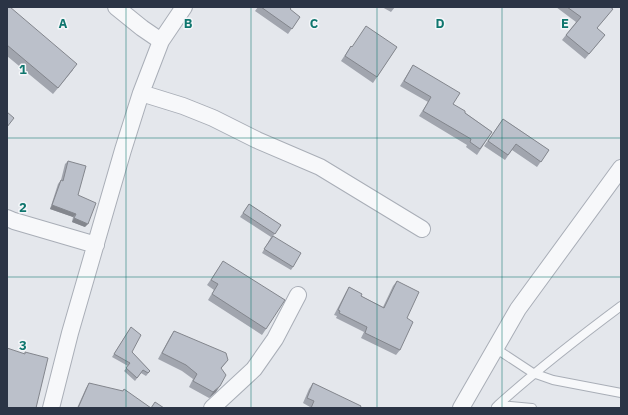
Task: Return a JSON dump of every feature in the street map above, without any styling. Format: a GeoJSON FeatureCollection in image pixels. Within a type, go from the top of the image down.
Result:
{"type":"FeatureCollection","features":[{"type":"Feature","properties":{"kind":"street"},"geometry":{"type":"LineString","coordinates":[[116,7],[161,41]]}},
{"type":"Feature","properties":{"kind":"street"},"geometry":{"type":"LineString","coordinates":[[51,408],[70,333],[141,93],[161,41],[184,7]]}},
{"type":"Feature","properties":{"kind":"street"},"geometry":{"type":"LineString","coordinates":[[141,93],[183,106],[213,118],[257,140],[320,167],[422,229]]}},
{"type":"Feature","properties":{"kind":"street"},"geometry":{"type":"LineString","coordinates":[[461,408],[518,309],[621,168]]}},
{"type":"Feature","properties":{"kind":"street"},"geometry":{"type":"LineString","coordinates":[[7,218],[96,245]]}},
{"type":"Feature","properties":{"kind":"street"},"geometry":{"type":"LineString","coordinates":[[212,408],[254,369],[275,339],[298,295]]}},
{"type":"Feature","properties":{"kind":"lane"},"geometry":{"type":"LineString","coordinates":[[496,406],[569,344],[621,306]]}},
{"type":"Feature","properties":{"kind":"lane"},"geometry":{"type":"LineString","coordinates":[[496,348],[534,373],[553,380],[621,393]]}},
{"type":"Feature","properties":{"kind":"lane"},"geometry":{"type":"LineString","coordinates":[[496,406],[532,408]]}},
{"type":"Feature","properties":{"kind":"building"},"geometry":{"type":"Polygon","coordinates":[[[7,7],[10,7],[77,64],[58,88],[7,45],[7,7]]]}},
{"type":"Feature","properties":{"kind":"building"},"geometry":{"type":"Polygon","coordinates":[[[261,7],[292,7],[290,9],[300,17],[292,29],[261,7]]]}},
{"type":"Feature","properties":{"kind":"building"},"geometry":{"type":"Polygon","coordinates":[[[567,7],[610,7],[613,9],[597,28],[605,35],[589,54],[566,35],[581,17],[567,7]]]}},
{"type":"Feature","properties":{"kind":"building"},"geometry":{"type":"Polygon","coordinates":[[[366,26],[397,47],[377,77],[345,56],[366,26]]]}},
{"type":"Feature","properties":{"kind":"building"},"geometry":{"type":"Polygon","coordinates":[[[413,65],[460,93],[453,104],[465,111],[465,113],[492,132],[480,149],[470,142],[471,139],[423,111],[431,97],[404,81],[413,65]]]}},
{"type":"Feature","properties":{"kind":"building"},"geometry":{"type":"Polygon","coordinates":[[[7,112],[14,118],[7,127],[7,112]]]}},
{"type":"Feature","properties":{"kind":"building"},"geometry":{"type":"Polygon","coordinates":[[[503,119],[549,150],[541,162],[516,144],[508,155],[488,141],[503,119]]]}},
{"type":"Feature","properties":{"kind":"building"},"geometry":{"type":"Polygon","coordinates":[[[68,161],[86,166],[78,195],[96,203],[88,224],[74,218],[76,214],[52,205],[61,180],[63,181],[68,161]]]}},
{"type":"Feature","properties":{"kind":"building"},"geometry":{"type":"Polygon","coordinates":[[[249,204],[281,225],[275,234],[243,213],[249,204]]]}},
{"type":"Feature","properties":{"kind":"building"},"geometry":{"type":"Polygon","coordinates":[[[273,236],[301,253],[293,267],[264,249],[273,236]]]}},
{"type":"Feature","properties":{"kind":"building"},"geometry":{"type":"Polygon","coordinates":[[[223,261],[285,300],[266,329],[212,294],[218,284],[211,280],[223,261]]]}},
{"type":"Feature","properties":{"kind":"building"},"geometry":{"type":"Polygon","coordinates":[[[397,281],[419,292],[407,318],[413,322],[400,350],[365,333],[367,327],[339,313],[340,311],[338,310],[349,287],[362,294],[361,296],[384,308],[397,281]]]}},
{"type":"Feature","properties":{"kind":"building"},"geometry":{"type":"Polygon","coordinates":[[[131,327],[141,335],[132,352],[150,371],[148,373],[143,370],[137,378],[126,368],[130,363],[114,354],[131,327]]]}},
{"type":"Feature","properties":{"kind":"building"},"geometry":{"type":"Polygon","coordinates":[[[174,331],[226,353],[228,360],[221,368],[226,375],[220,386],[213,392],[193,381],[197,374],[186,365],[162,353],[174,331]]]}},
{"type":"Feature","properties":{"kind":"building"},"geometry":{"type":"Polygon","coordinates":[[[7,348],[25,354],[25,352],[48,358],[36,408],[7,408],[7,348]]]}},
{"type":"Feature","properties":{"kind":"building"},"geometry":{"type":"Polygon","coordinates":[[[89,383],[123,391],[124,389],[151,408],[78,408],[89,383]]]}},
{"type":"Feature","properties":{"kind":"building"},"geometry":{"type":"Polygon","coordinates":[[[313,383],[361,406],[360,408],[311,408],[314,401],[307,398],[313,383]]]}},
{"type":"Feature","properties":{"kind":"building"},"geometry":{"type":"Polygon","coordinates":[[[155,402],[164,408],[151,408],[155,402]]]}}]}
